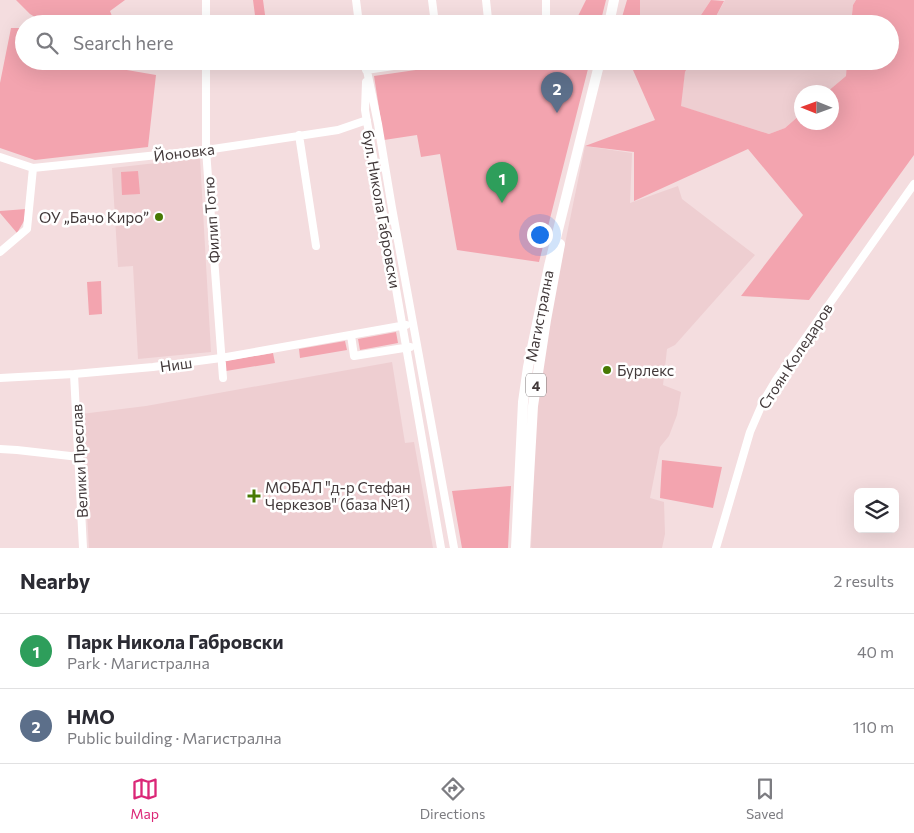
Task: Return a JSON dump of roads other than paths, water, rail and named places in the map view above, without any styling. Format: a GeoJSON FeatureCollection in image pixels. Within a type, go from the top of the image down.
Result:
{"type":"FeatureCollection","features":[{"type":"Feature","properties":{"kind":"main road"},"geometry":{"type":"LineString","coordinates":[[611,15],[614,0]]}},
{"type":"Feature","properties":{"kind":"main road","name":"Магистрална"},"geometry":{"type":"LineString","coordinates":[[516,548],[524,402],[528,366],[549,266],[598,70]]}},
{"type":"Feature","properties":{"kind":"main road","name":"Магистрална"},"geometry":{"type":"LineString","coordinates":[[525,548],[534,398],[572,177]]}},
{"type":"Feature","properties":{"kind":"street"},"geometry":{"type":"LineString","coordinates":[[206,0],[206,15]]}},
{"type":"Feature","properties":{"kind":"street"},"geometry":{"type":"LineString","coordinates":[[356,0],[358,15]]}},
{"type":"Feature","properties":{"kind":"street"},"geometry":{"type":"LineString","coordinates":[[432,0],[434,15]]}},
{"type":"Feature","properties":{"kind":"street"},"geometry":{"type":"LineString","coordinates":[[486,0],[488,15]]}},
{"type":"Feature","properties":{"kind":"street"},"geometry":{"type":"LineString","coordinates":[[546,0],[546,15]]}},
{"type":"Feature","properties":{"kind":"street","name":"Филип Тотю"},"geometry":{"type":"LineString","coordinates":[[206,70],[206,150],[223,378]]}},
{"type":"Feature","properties":{"kind":"street","name":"бул. Никола Габровски"},"geometry":{"type":"LineString","coordinates":[[366,70],[365,110],[441,548]]}},
{"type":"Feature","properties":{"kind":"street","name":"бул. Никола Габровски"},"geometry":{"type":"LineString","coordinates":[[366,70],[378,124],[454,548]]}},
{"type":"Feature","properties":{"kind":"street","name":"Йоновка"},"geometry":{"type":"LineString","coordinates":[[0,156],[32,168],[206,150],[338,130],[367,120]]}},
{"type":"Feature","properties":{"kind":"street"},"geometry":{"type":"LineString","coordinates":[[300,135],[316,246]]}},
{"type":"Feature","properties":{"kind":"street"},"geometry":{"type":"LineString","coordinates":[[0,252],[27,229],[32,168]]}},
{"type":"Feature","properties":{"kind":"street","name":"Стоян Коледаров"},"geometry":{"type":"LineString","coordinates":[[716,548],[750,432],[763,402],[802,343],[914,184]]}},
{"type":"Feature","properties":{"kind":"street","name":"Ниш"},"geometry":{"type":"LineString","coordinates":[[0,378],[153,367],[221,358],[413,324]]}},
{"type":"Feature","properties":{"kind":"street"},"geometry":{"type":"LineString","coordinates":[[351,335],[354,356],[417,346]]}},
{"type":"Feature","properties":{"kind":"street","name":"Велики Преслав"},"geometry":{"type":"LineString","coordinates":[[74,374],[84,548]]}},
{"type":"Feature","properties":{"kind":"street"},"geometry":{"type":"LineString","coordinates":[[0,449],[79,457]]}},
{"type":"Feature","properties":{"kind":"place","name":"HMO"},"geometry":{"type":"Point","coordinates":[557,113]}},
{"type":"Feature","properties":{"kind":"place","name":"Парк Никола Габровски"},"geometry":{"type":"Point","coordinates":[502,203]}},
{"type":"Feature","properties":{"kind":"place","name":"ОУ „Бачо Киро”"},"geometry":{"type":"Point","coordinates":[159,217]}},
{"type":"Feature","properties":{"kind":"place","name":"Бурлекс"},"geometry":{"type":"Point","coordinates":[607,370]}},
{"type":"Feature","properties":{"kind":"place","name":"МОБАЛ \"д-р Стефан Черкезов\" (база №1)"},"geometry":{"type":"Point","coordinates":[254,496]}}]}
